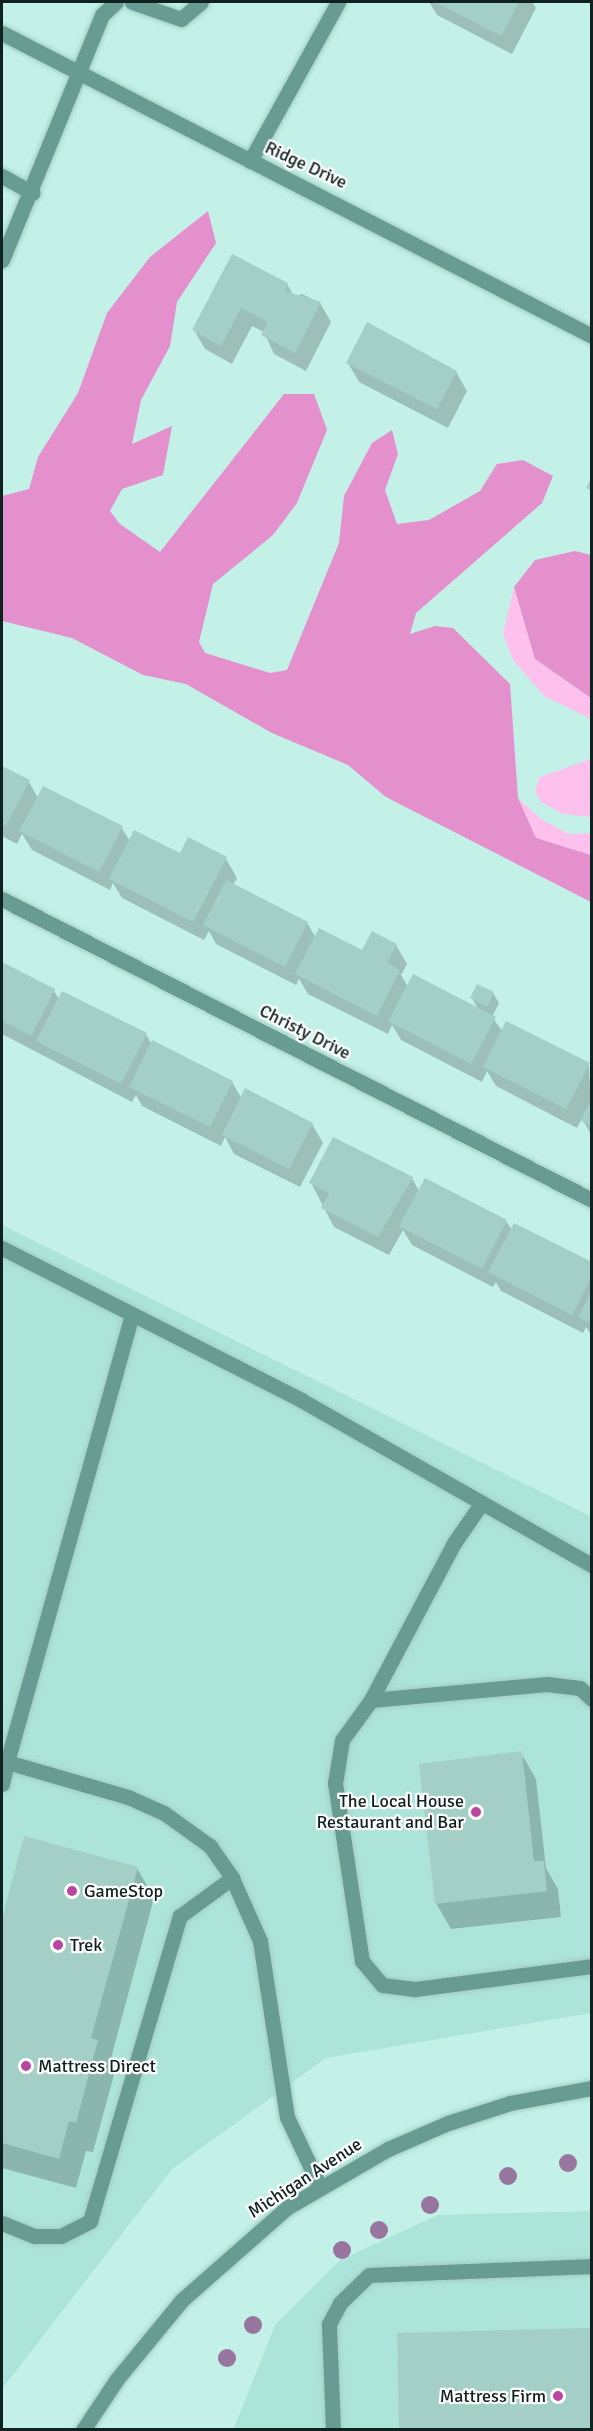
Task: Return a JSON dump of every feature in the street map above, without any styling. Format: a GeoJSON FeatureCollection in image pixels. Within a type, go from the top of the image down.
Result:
{"type":"FeatureCollection","features":[{"type":"Feature","properties":{"kind":"street"},"geometry":{"type":"LineString","coordinates":[[2,260],[33,193],[76,75],[102,15],[116,2]]}},
{"type":"Feature","properties":{"kind":"street"},"geometry":{"type":"LineString","coordinates":[[132,2],[181,19],[201,2]]}},
{"type":"Feature","properties":{"kind":"street"},"geometry":{"type":"LineString","coordinates":[[250,161],[338,2]]}},
{"type":"Feature","properties":{"kind":"street","name":"Ridge Drive"},"geometry":{"type":"LineString","coordinates":[[2,33],[76,75],[250,161],[591,336]]}},
{"type":"Feature","properties":{"kind":"street"},"geometry":{"type":"LineString","coordinates":[[2,176],[33,193]]}},
{"type":"Feature","properties":{"kind":"street","name":"Christy Drive"},"geometry":{"type":"LineString","coordinates":[[2,899],[591,1200]]}},
{"type":"Feature","properties":{"kind":"street"},"geometry":{"type":"LineString","coordinates":[[2,1248],[301,1400],[591,1565]]}},
{"type":"Feature","properties":{"kind":"street"},"geometry":{"type":"LineString","coordinates":[[2,1784],[132,1314]]}},
{"type":"Feature","properties":{"kind":"street"},"geometry":{"type":"LineString","coordinates":[[481,1504],[454,1543],[371,1700],[342,1740],[335,1783],[362,1961],[382,1985],[416,1989],[591,1966]]}},
{"type":"Feature","properties":{"kind":"street"},"geometry":{"type":"LineString","coordinates":[[371,1700],[547,1684],[580,1688],[591,1699]]}},
{"type":"Feature","properties":{"kind":"street"},"geometry":{"type":"LineString","coordinates":[[7,1762],[164,1813],[195,1831],[232,1878],[264,1959],[287,2116],[320,2187]]}},
{"type":"Feature","properties":{"kind":"street"},"geometry":{"type":"LineString","coordinates":[[2,2223],[34,2236],[61,2236],[90,2221],[180,1916],[232,1878]]}},
{"type":"Feature","properties":{"kind":"street","name":"Michigan Avenue"},"geometry":{"type":"LineString","coordinates":[[83,2430],[117,2379],[182,2300],[231,2252],[320,2187],[448,2123],[510,2103],[591,2088]]}},
{"type":"Feature","properties":{"kind":"street"},"geometry":{"type":"LineString","coordinates":[[333,2430],[329,2324],[340,2303],[369,2275],[591,2266]]}},
{"type":"Feature","properties":{"kind":"shaded area"},"geometry":{"type":"Polygon","coordinates":[[[208,211],[216,243],[177,302],[170,346],[141,400],[132,444],[172,426],[163,475],[122,489],[110,511],[120,524],[160,552],[284,394],[314,394],[327,430],[297,503],[273,535],[213,584],[199,642],[205,653],[270,673],[287,670],[339,543],[344,496],[372,443],[392,430],[398,454],[385,490],[397,524],[429,520],[480,491],[497,464],[523,460],[553,476],[542,503],[416,613],[410,634],[435,626],[453,628],[510,684],[518,798],[536,838],[591,855],[591,902],[386,797],[348,765],[272,733],[186,684],[143,675],[72,638],[2,621],[2,496],[29,489],[38,457],[78,393],[107,313],[150,257],[208,211]]]}},
{"type":"Feature","properties":{"kind":"shaded area"},"geometry":{"type":"Polygon","coordinates":[[[575,551],[591,555],[591,698],[535,659],[514,587],[535,560],[575,551]]]}},
{"type":"Feature","properties":{"kind":"shaded area"},"geometry":{"type":"Polygon","coordinates":[[[514,587],[535,659],[591,698],[591,719],[544,696],[513,660],[503,634],[514,587]]]}},
{"type":"Feature","properties":{"kind":"shaded area"},"geometry":{"type":"Polygon","coordinates":[[[591,759],[591,817],[563,814],[541,802],[535,790],[540,777],[591,759]]]}},
{"type":"Feature","properties":{"kind":"shaded area"},"geometry":{"type":"Polygon","coordinates":[[[518,798],[541,819],[569,834],[591,833],[591,855],[536,838],[518,798]]]}},
{"type":"Feature","properties":{"kind":"shaded area"},"geometry":{"type":"Polygon","coordinates":[[[2,1225],[592,1517],[591,2013],[326,2058],[172,2169],[2,2389],[2,1225]]]}},
{"type":"Feature","properties":{"kind":"shaded area"},"geometry":{"type":"Polygon","coordinates":[[[591,2211],[591,2429],[233,2430],[275,2325],[340,2260],[438,2215],[591,2211]]]}},
{"type":"Feature","properties":{"kind":"building"},"geometry":{"type":"Polygon","coordinates":[[[435,2],[519,2],[501,36],[435,2]]]}},
{"type":"Feature","properties":{"kind":"building"},"geometry":{"type":"Polygon","coordinates":[[[232,254],[288,283],[285,291],[321,302],[295,353],[261,335],[268,322],[241,308],[221,346],[192,330],[232,254]]]}},
{"type":"Feature","properties":{"kind":"building"},"geometry":{"type":"Polygon","coordinates":[[[367,322],[457,371],[437,409],[346,363],[367,322]]]}},
{"type":"Feature","properties":{"kind":"building"},"geometry":{"type":"Polygon","coordinates":[[[592,477],[592,491],[586,488],[592,477]]]}},
{"type":"Feature","properties":{"kind":"building"},"geometry":{"type":"Polygon","coordinates":[[[2,766],[30,780],[6,826],[2,824],[2,766]]]}},
{"type":"Feature","properties":{"kind":"building"},"geometry":{"type":"Polygon","coordinates":[[[43,786],[123,826],[99,872],[19,831],[43,786]]]}},
{"type":"Feature","properties":{"kind":"building"},"geometry":{"type":"Polygon","coordinates":[[[134,830],[180,853],[188,837],[227,857],[193,922],[109,879],[134,830]]]}},
{"type":"Feature","properties":{"kind":"building"},"geometry":{"type":"Polygon","coordinates":[[[226,880],[308,922],[285,967],[203,925],[226,880]]]}},
{"type":"Feature","properties":{"kind":"building"},"geometry":{"type":"Polygon","coordinates":[[[319,928],[362,950],[372,931],[397,944],[387,963],[400,970],[377,1016],[295,974],[319,928]]]}},
{"type":"Feature","properties":{"kind":"building"},"geometry":{"type":"Polygon","coordinates":[[[2,962],[55,989],[31,1036],[2,1021],[2,962]]]}},
{"type":"Feature","properties":{"kind":"building"},"geometry":{"type":"Polygon","coordinates":[[[413,974],[496,1017],[471,1064],[388,1021],[413,974]]]}},
{"type":"Feature","properties":{"kind":"building"},"geometry":{"type":"Polygon","coordinates":[[[477,984],[494,992],[487,1007],[470,998],[477,984]]]}},
{"type":"Feature","properties":{"kind":"building"},"geometry":{"type":"Polygon","coordinates":[[[62,991],[147,1033],[121,1084],[36,1041],[62,991]]]}},
{"type":"Feature","properties":{"kind":"building"},"geometry":{"type":"Polygon","coordinates":[[[506,1021],[590,1063],[566,1109],[483,1067],[506,1021]]]}},
{"type":"Feature","properties":{"kind":"building"},"geometry":{"type":"Polygon","coordinates":[[[152,1040],[233,1081],[210,1127],[129,1087],[152,1040]]]}},
{"type":"Feature","properties":{"kind":"building"},"geometry":{"type":"Polygon","coordinates":[[[245,1088],[313,1123],[289,1169],[222,1135],[245,1088]]]}},
{"type":"Feature","properties":{"kind":"building"},"geometry":{"type":"Polygon","coordinates":[[[592,1099],[592,1126],[580,1120],[592,1099]]]}},
{"type":"Feature","properties":{"kind":"building"},"geometry":{"type":"Polygon","coordinates":[[[333,1137],[413,1177],[378,1237],[321,1208],[329,1193],[309,1183],[333,1137]]]}},
{"type":"Feature","properties":{"kind":"building"},"geometry":{"type":"Polygon","coordinates":[[[425,1178],[507,1220],[482,1269],[399,1226],[425,1178]]]}},
{"type":"Feature","properties":{"kind":"building"},"geometry":{"type":"Polygon","coordinates":[[[514,1223],[592,1262],[592,1276],[572,1315],[488,1272],[514,1223]]]}},
{"type":"Feature","properties":{"kind":"building"},"geometry":{"type":"Polygon","coordinates":[[[592,1290],[592,1324],[578,1317],[592,1290]]]}},
{"type":"Feature","properties":{"kind":"building","name":"The Local House Restaurant and Bar"},"geometry":{"type":"Polygon","coordinates":[[[522,1751],[534,1861],[544,1861],[547,1891],[435,1904],[419,1764],[522,1751]]]}},
{"type":"Feature","properties":{"kind":"building"},"geometry":{"type":"Polygon","coordinates":[[[24,1836],[138,1867],[91,2038],[98,2040],[76,2123],[69,2121],[59,2159],[2,2143],[2,1919],[24,1836]]]}},
{"type":"Feature","properties":{"kind":"building"},"geometry":{"type":"Polygon","coordinates":[[[590,2328],[592,2430],[399,2430],[397,2333],[590,2328]]]}},
{"type":"Feature","properties":{"kind":"place","name":"The Local House Restaurant and Bar"},"geometry":{"type":"Point","coordinates":[476,1812]}},
{"type":"Feature","properties":{"kind":"place","name":"GameStop"},"geometry":{"type":"Point","coordinates":[72,1891]}},
{"type":"Feature","properties":{"kind":"place","name":"Trek"},"geometry":{"type":"Point","coordinates":[58,1945]}},
{"type":"Feature","properties":{"kind":"place","name":"Mattress Direct"},"geometry":{"type":"Point","coordinates":[26,2066]}},
{"type":"Feature","properties":{"kind":"place","name":"Mattress Firm"},"geometry":{"type":"Point","coordinates":[558,2396]}}]}
